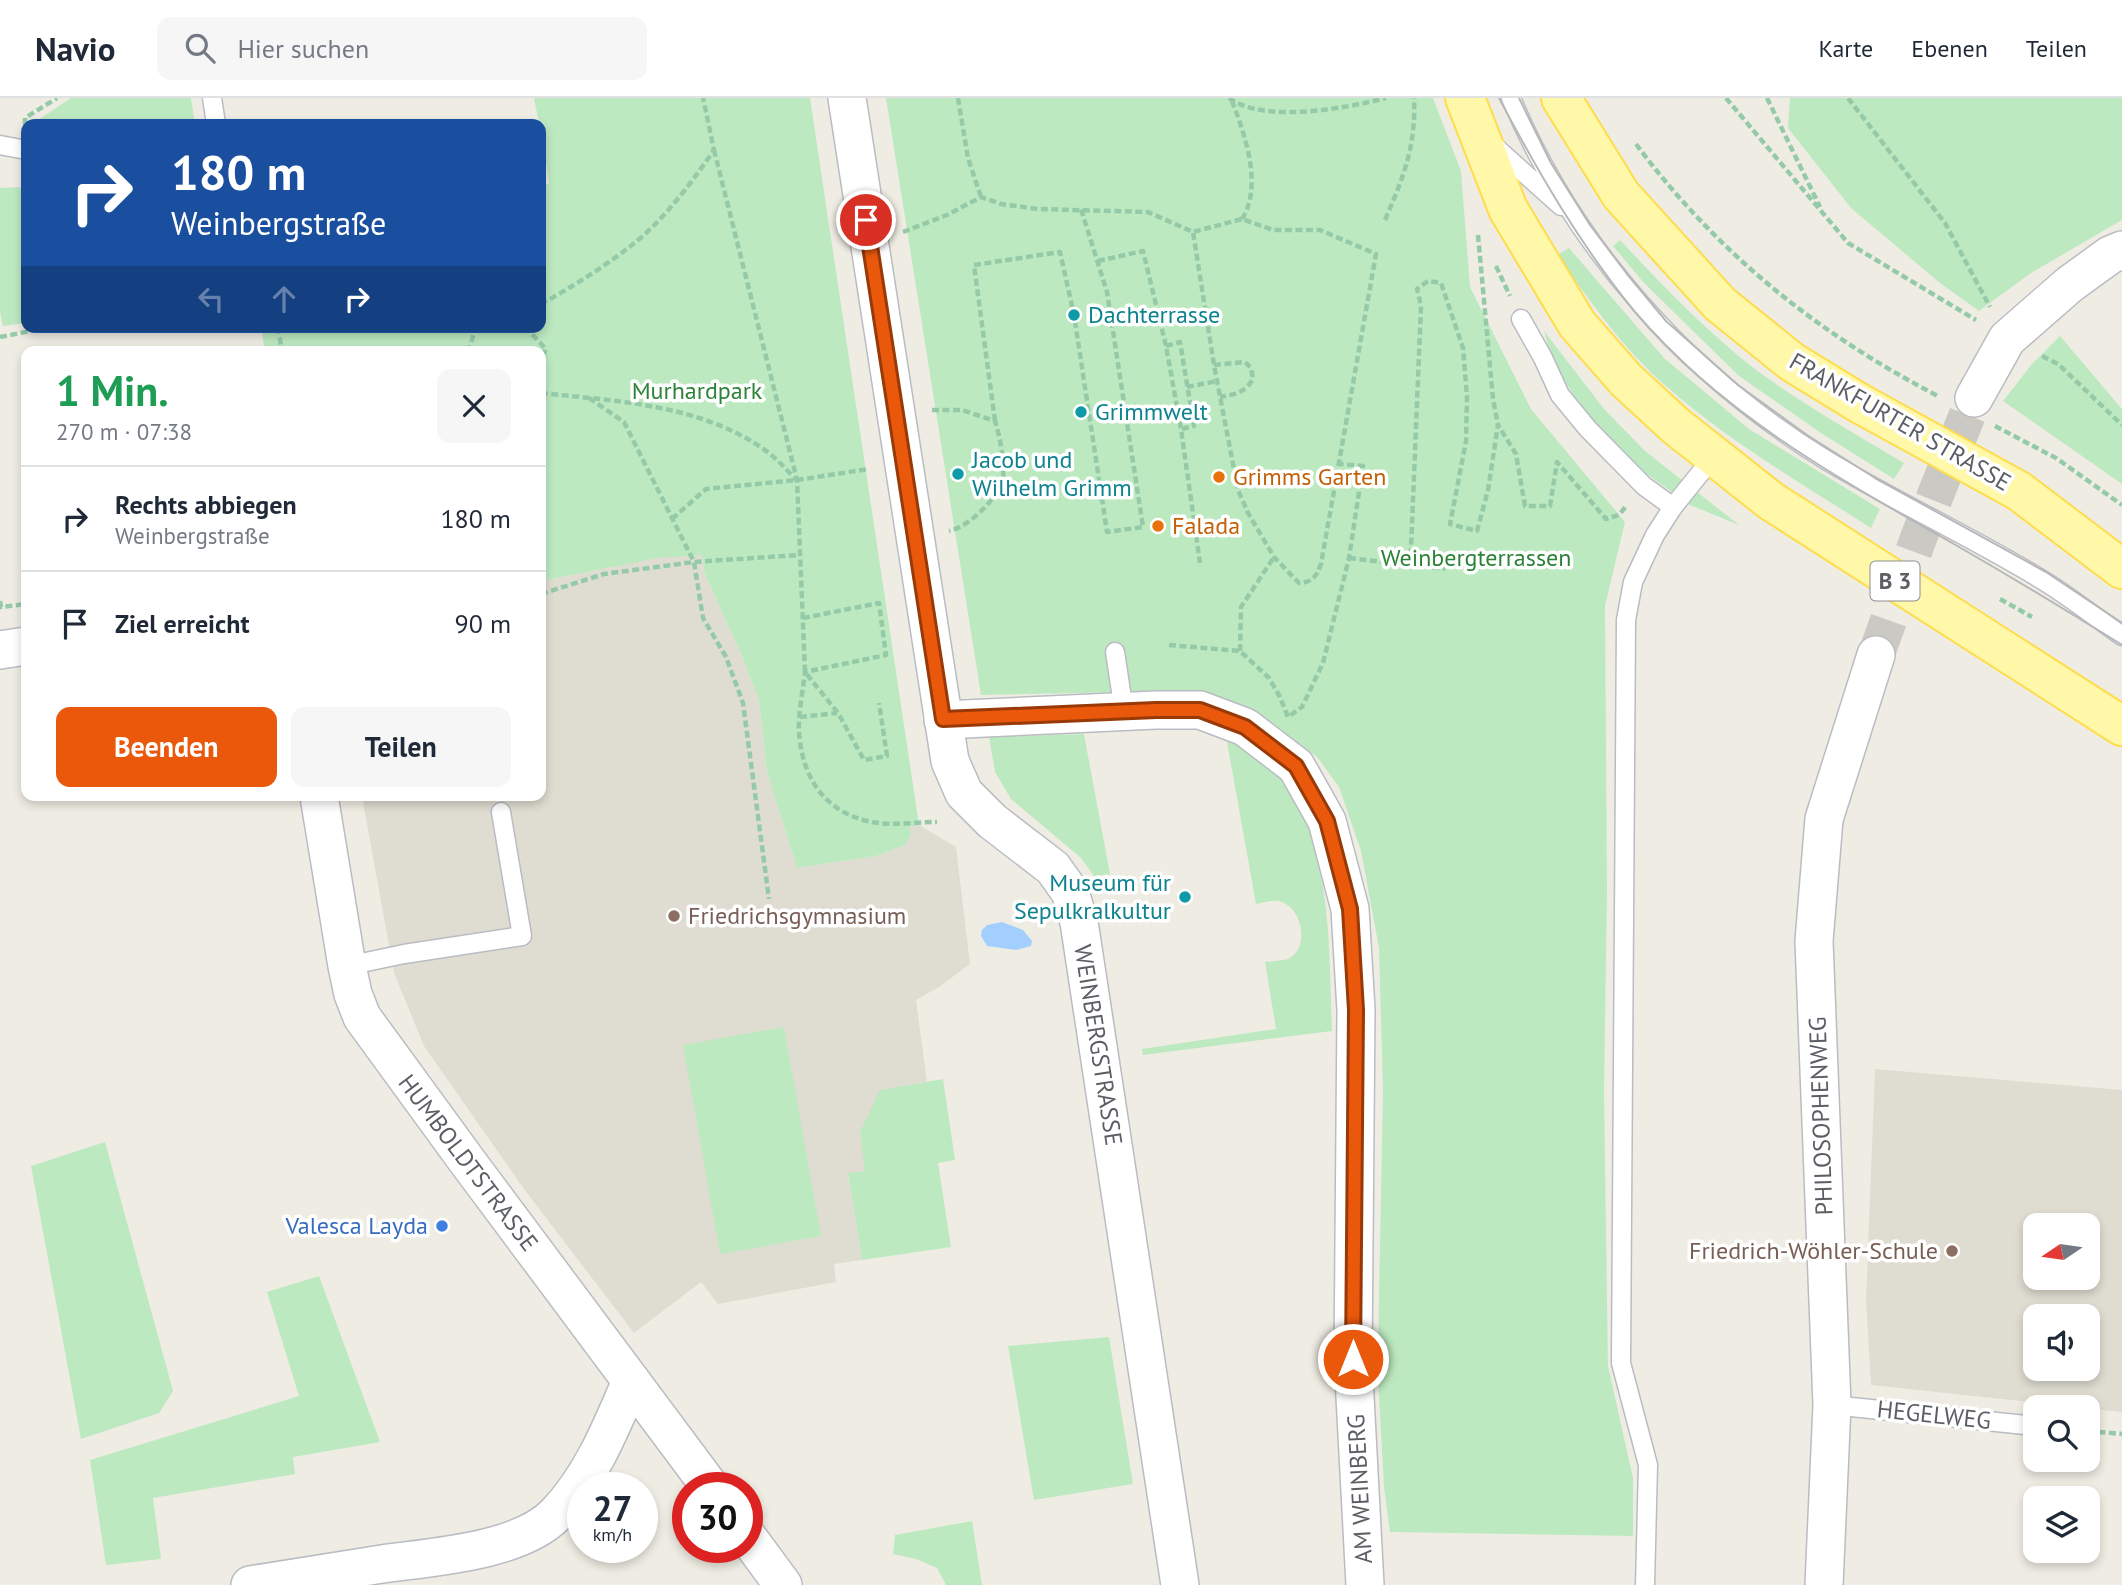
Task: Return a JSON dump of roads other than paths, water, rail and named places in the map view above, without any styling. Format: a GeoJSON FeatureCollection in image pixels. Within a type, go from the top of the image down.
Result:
{"type":"FeatureCollection","features":[{"type":"Feature","properties":{"kind":"main road","name":"FRANKFURTER STRASSE"},"geometry":{"type":"LineString","coordinates":[[1561,98],[1621,195],[1720,304],[1792,362],[2019,491],[2122,569]]}},
{"type":"Feature","properties":{"kind":"main road","name":"B 3"},"geometry":{"type":"LineString","coordinates":[[1471,115],[1508,209],[1577,324],[1626,380],[1676,426],[1772,501],[2122,726]]}},
{"type":"Feature","properties":{"kind":"street","name":"WEINBERGSTRASSE"},"geometry":{"type":"LineString","coordinates":[[847,98],[950,761],[964,793],[992,821],[1053,868],[1070,891],[1079,922],[1180,1585]]}},
{"type":"Feature","properties":{"kind":"street"},"geometry":{"type":"LineString","coordinates":[[1970,407],[2007,339],[2070,284],[2110,255],[2122,250]]}},
{"type":"Feature","properties":{"kind":"street"},"geometry":{"type":"LineString","coordinates":[[0,650],[21,647]]}},
{"type":"Feature","properties":{"kind":"street","name":"PHILOSOPHENWEG"},"geometry":{"type":"LineString","coordinates":[[1824,1585],[1832,1405],[1814,941],[1824,819],[1876,655]]}},
{"type":"Feature","properties":{"kind":"street","name":"AM WEINBERG"},"geometry":{"type":"LineString","coordinates":[[943,719],[1200,710],[1245,727],[1296,766],[1327,821],[1350,909],[1356,1010],[1353,1359],[1365,1572]]}},
{"type":"Feature","properties":{"kind":"street","name":"HUMBOLDTSTRASSE"},"geometry":{"type":"LineString","coordinates":[[320,801],[347,966],[353,994],[362,1017],[699,1472]]}},
{"type":"Feature","properties":{"kind":"street"},"geometry":{"type":"LineString","coordinates":[[250,1585],[480,1549],[522,1536],[554,1516],[582,1482],[608,1435],[631,1381]]}},
{"type":"Feature","properties":{"kind":"street"},"geometry":{"type":"LineString","coordinates":[[763,1558],[783,1585]]}},
{"type":"Feature","properties":{"kind":"lane"},"geometry":{"type":"LineString","coordinates":[[212,98],[215,119]]}},
{"type":"Feature","properties":{"kind":"lane"},"geometry":{"type":"LineString","coordinates":[[1511,98],[1522,126],[1572,215],[1619,280],[1728,391],[1826,459],[2040,578],[2122,636]]}},
{"type":"Feature","properties":{"kind":"lane"},"geometry":{"type":"LineString","coordinates":[[1471,115],[1572,215]]}},
{"type":"Feature","properties":{"kind":"lane"},"geometry":{"type":"LineString","coordinates":[[0,145],[21,149]]}},
{"type":"Feature","properties":{"kind":"lane"},"geometry":{"type":"LineString","coordinates":[[1521,319],[1560,395],[1587,429],[1644,486],[1673,507]]}},
{"type":"Feature","properties":{"kind":"lane"},"geometry":{"type":"LineString","coordinates":[[1645,1585],[1648,1465],[1621,1363],[1626,620],[1633,582],[1655,535],[1673,507],[1714,456]]}},
{"type":"Feature","properties":{"kind":"lane"},"geometry":{"type":"LineString","coordinates":[[1115,652],[1124,711]]}},
{"type":"Feature","properties":{"kind":"lane"},"geometry":{"type":"LineString","coordinates":[[347,966],[404,954],[522,936],[501,812]]}},
{"type":"Feature","properties":{"kind":"lane","name":"HEGELWEG"},"geometry":{"type":"LineString","coordinates":[[1832,1405],[2023,1425]]}},
{"type":"Feature","properties":{"kind":"water"},"geometry":{"type":"Polygon","coordinates":[[[1002,922],[1023,930],[1032,941],[1031,946],[1016,950],[987,946],[981,936],[982,930],[987,925],[1002,922]]]}},
{"type":"Feature","properties":{"kind":"tunnel"},"geometry":{"type":"LineString","coordinates":[[1876,655],[1974,398]]}},
{"type":"Feature","properties":{"kind":"tram line"},"geometry":{"type":"LineString","coordinates":[[1499,98],[1545,182],[1615,287],[1669,349],[1705,382],[1743,413],[1825,469],[2122,645]]}},
{"type":"Feature","properties":{"kind":"tram line"},"geometry":{"type":"LineString","coordinates":[[1519,98],[1551,163],[1590,225],[1627,274],[1666,321],[1738,385],[1807,435],[1875,478],[2046,572],[2122,623]]}},
{"type":"Feature","properties":{"kind":"place","name":"Dachterrasse"},"geometry":{"type":"Point","coordinates":[1074,315]}},
{"type":"Feature","properties":{"kind":"place","name":"Grimmwelt"},"geometry":{"type":"Point","coordinates":[1081,412]}},
{"type":"Feature","properties":{"kind":"place","name":"Jacob und Wilhelm Grimm"},"geometry":{"type":"Point","coordinates":[958,474]}},
{"type":"Feature","properties":{"kind":"place","name":"Grimms Garten"},"geometry":{"type":"Point","coordinates":[1219,477]}},
{"type":"Feature","properties":{"kind":"place","name":"Falada"},"geometry":{"type":"Point","coordinates":[1158,526]}},
{"type":"Feature","properties":{"kind":"place","name":"Museum für Sepulkralkultur"},"geometry":{"type":"Point","coordinates":[1185,897]}},
{"type":"Feature","properties":{"kind":"place","name":"Friedrichsgymnasium"},"geometry":{"type":"Point","coordinates":[674,916]}},
{"type":"Feature","properties":{"kind":"place","name":"Valesca Layda"},"geometry":{"type":"Point","coordinates":[442,1226]}},
{"type":"Feature","properties":{"kind":"place","name":"Friedrich-Wöhler-Schule"},"geometry":{"type":"Point","coordinates":[1952,1251]}},
{"type":"Feature","properties":{"kind":"park label","name":"Murhardpark"},"geometry":{"type":"Point","coordinates":[697,391]}},
{"type":"Feature","properties":{"kind":"park label","name":"Weinbergterrassen"},"geometry":{"type":"Point","coordinates":[1476,558]}}]}
